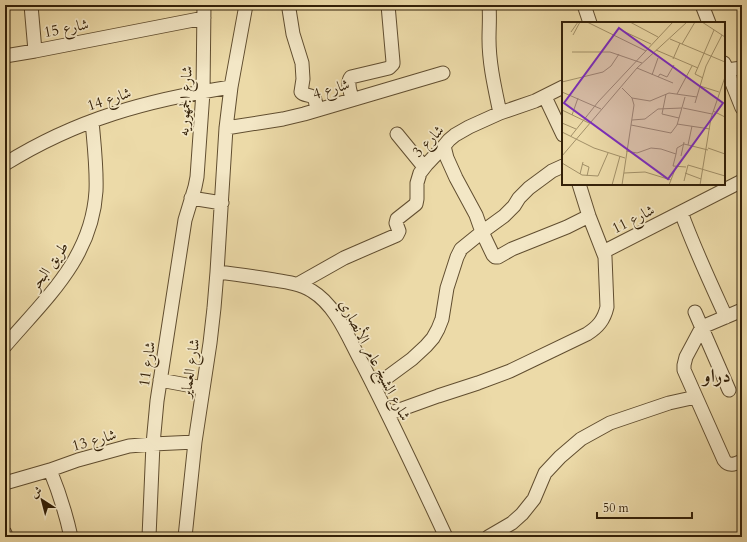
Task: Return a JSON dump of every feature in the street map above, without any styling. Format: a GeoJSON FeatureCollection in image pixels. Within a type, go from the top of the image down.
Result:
{"type":"FeatureCollection","features":[{"type":"Feature","properties":{"kind":"street"},"geometry":{"type":"LineString","coordinates":[[31,5],[35,51]]}},
{"type":"Feature","properties":{"kind":"street","name":"شارع العماير"},"geometry":{"type":"LineString","coordinates":[[185,537],[195,442],[210,343],[217,272],[226,128],[231,87],[246,5]]}},
{"type":"Feature","properties":{"kind":"street"},"geometry":{"type":"LineString","coordinates":[[352,99],[349,83],[349,80],[352,77],[389,68],[393,62],[388,5]]}},
{"type":"Feature","properties":{"kind":"street"},"geometry":{"type":"LineString","coordinates":[[490,5],[490,54],[500,113]]}},
{"type":"Feature","properties":{"kind":"street"},"geometry":{"type":"LineString","coordinates":[[584,5],[590,22]]}},
{"type":"Feature","properties":{"kind":"street"},"geometry":{"type":"LineString","coordinates":[[706,6],[709,22]]}},
{"type":"Feature","properties":{"kind":"street"},"geometry":{"type":"LineString","coordinates":[[289,8],[293,34],[302,64],[303,79],[301,92],[302,94],[313,97],[317,110]]}},
{"type":"Feature","properties":{"kind":"street","name":"شارع 15"},"geometry":{"type":"LineString","coordinates":[[5,56],[35,51],[204,11]]}},
{"type":"Feature","properties":{"kind":"street","name":"شارع الجمهوريه"},"geometry":{"type":"LineString","coordinates":[[191,198],[197,177],[203,92],[204,11]]}},
{"type":"Feature","properties":{"kind":"street"},"geometry":{"type":"LineString","coordinates":[[742,68],[725,67],[729,90],[742,108]]}},
{"type":"Feature","properties":{"kind":"street","name":"شارع 4"},"geometry":{"type":"LineString","coordinates":[[226,128],[283,119],[443,73]]}},
{"type":"Feature","properties":{"kind":"street","name":"شارع 14"},"geometry":{"type":"LineString","coordinates":[[5,164],[42,143],[92,121],[146,104],[231,87]]}},
{"type":"Feature","properties":{"kind":"street","name":"شارع 3"},"geometry":{"type":"LineString","coordinates":[[298,284],[344,258],[397,235],[399,232],[396,223],[397,219],[416,204],[417,183],[420,172],[448,140],[462,131],[500,113],[545,97],[562,88]]}},
{"type":"Feature","properties":{"kind":"street"},"geometry":{"type":"LineString","coordinates":[[545,97],[562,133]]}},
{"type":"Feature","properties":{"kind":"street","name":"طريق البحر"},"geometry":{"type":"LineString","coordinates":[[5,346],[66,275],[76,260],[90,226],[96,191],[92,121]]}},
{"type":"Feature","properties":{"kind":"street"},"geometry":{"type":"LineString","coordinates":[[397,134],[424,167]]}},
{"type":"Feature","properties":{"kind":"street"},"geometry":{"type":"LineString","coordinates":[[444,146],[451,168],[476,215],[482,232],[495,257],[567,227],[589,216]]}},
{"type":"Feature","properties":{"kind":"street"},"geometry":{"type":"LineString","coordinates":[[374,386],[412,359],[433,338],[442,319],[447,288],[458,253],[464,246],[504,216],[529,188],[552,171],[562,166]]}},
{"type":"Feature","properties":{"kind":"street","name":"شارع 11"},"geometry":{"type":"LineString","coordinates":[[603,252],[742,181]]}},
{"type":"Feature","properties":{"kind":"street"},"geometry":{"type":"LineString","coordinates":[[388,414],[510,371],[587,334],[595,329],[601,322],[606,315],[607,307],[605,256],[589,216],[580,185]]}},
{"type":"Feature","properties":{"kind":"street"},"geometry":{"type":"LineString","coordinates":[[191,198],[222,204]]}},
{"type":"Feature","properties":{"kind":"street","name":"شارع 11"},"geometry":{"type":"LineString","coordinates":[[149,537],[153,444],[160,380],[185,220],[191,198]]}},
{"type":"Feature","properties":{"kind":"street"},"geometry":{"type":"LineString","coordinates":[[681,212],[692,243],[726,317]]}},
{"type":"Feature","properties":{"kind":"street","name":"شارع الشيخ عامر الأنصاري"},"geometry":{"type":"LineString","coordinates":[[217,272],[266,278],[298,284],[317,294],[333,310],[388,414],[446,537]]}},
{"type":"Feature","properties":{"kind":"street"},"geometry":{"type":"LineString","coordinates":[[742,310],[702,327],[686,357],[684,365],[684,370],[724,460],[729,465],[742,461]]}},
{"type":"Feature","properties":{"kind":"street"},"geometry":{"type":"LineString","coordinates":[[695,312],[729,390]]}},
{"type":"Feature","properties":{"kind":"street"},"geometry":{"type":"LineString","coordinates":[[160,380],[203,388]]}},
{"type":"Feature","properties":{"kind":"street"},"geometry":{"type":"LineString","coordinates":[[488,537],[512,523],[522,514],[534,499],[545,473],[560,457],[581,439],[610,423],[669,403],[696,397]]}},
{"type":"Feature","properties":{"kind":"street","name":"شارع 13"},"geometry":{"type":"LineString","coordinates":[[5,483],[129,446],[195,442]]}},
{"type":"Feature","properties":{"kind":"street"},"geometry":{"type":"LineString","coordinates":[[50,470],[67,517],[72,537]]}},
{"type":"Feature","properties":{"kind":"district","name":"دراو"},"geometry":{"type":"Point","coordinates":[717,376]}}]}
